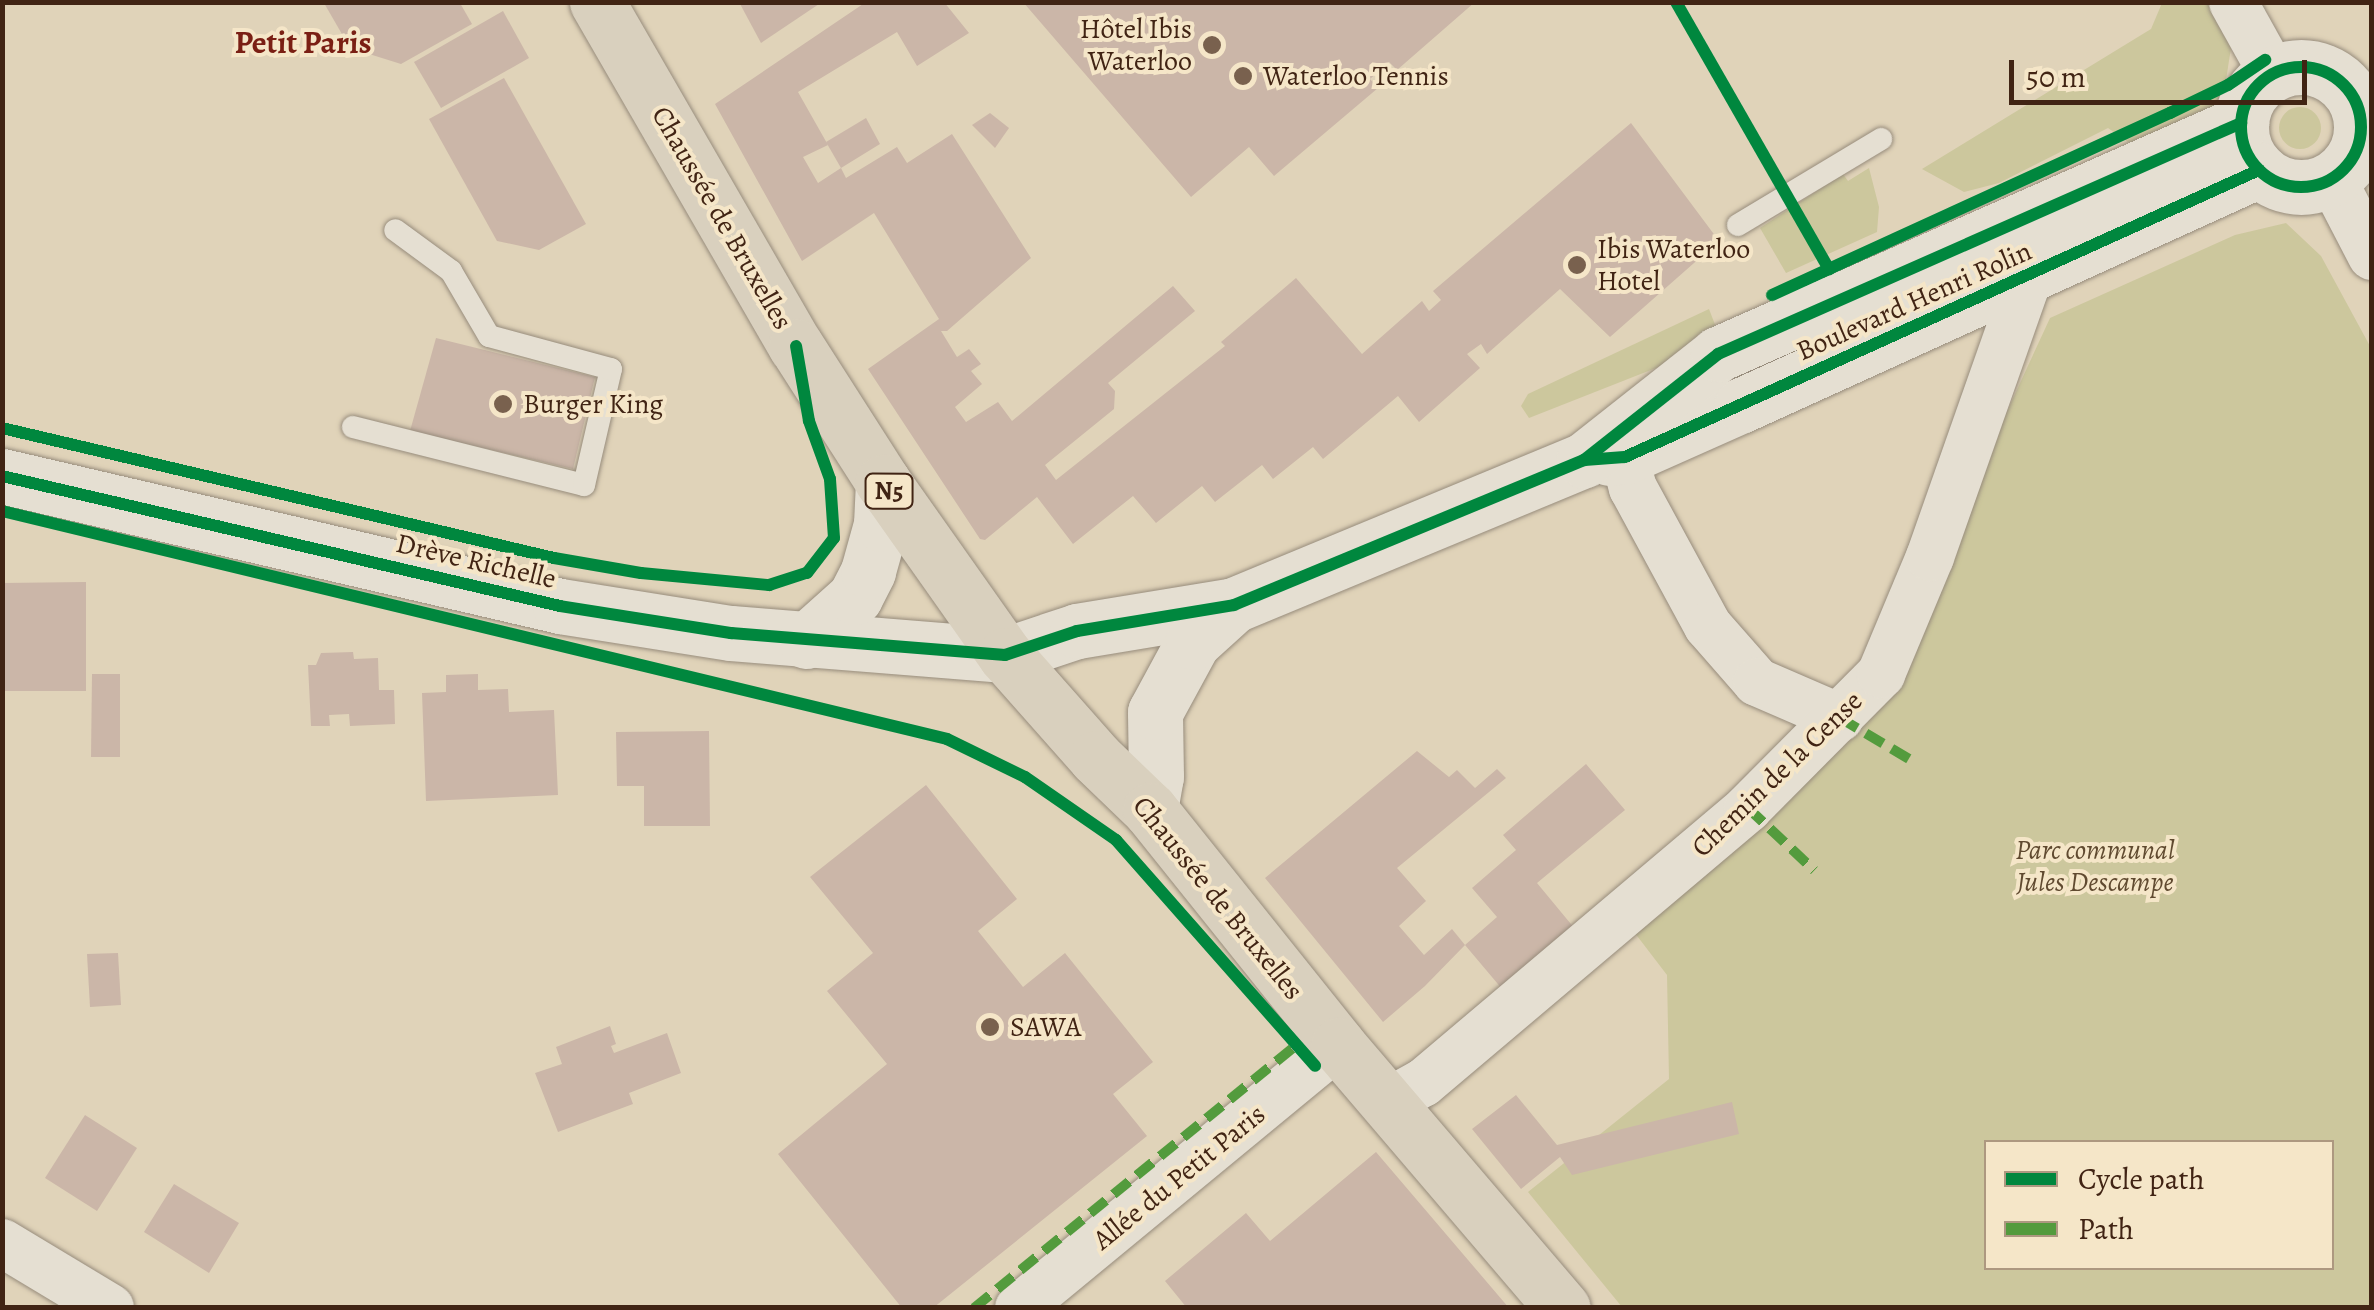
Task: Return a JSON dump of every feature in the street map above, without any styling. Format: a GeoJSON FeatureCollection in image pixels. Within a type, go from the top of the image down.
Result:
{"type":"FeatureCollection","features":[{"type":"Feature","properties":{"kind":"main road","name":"Chaussée de Bruxelles"},"geometry":{"type":"LineString","coordinates":[[598,2],[796,346],[883,482],[1006,655],[1096,758],[1150,810],[1338,1045],[1390,1101],[1563,1308]]}},
{"type":"Feature","properties":{"kind":"main road"},"geometry":{"type":"LineString","coordinates":[[2293,67],[2351,74],[2362,119],[2355,149],[2292,186],[2272,181],[2250,147],[2250,91],[2273,74],[2293,67]]}},
{"type":"Feature","properties":{"kind":"main road","name":"Boulevard Henri Rolin"},"geometry":{"type":"LineString","coordinates":[[1006,655],[1077,631],[1234,605],[1605,458],[2028,278],[2250,147]]}},
{"type":"Feature","properties":{"kind":"main road","name":"Boulevard Henri Rolin"},"geometry":{"type":"LineString","coordinates":[[1605,458],[1718,354],[2250,147]]}},
{"type":"Feature","properties":{"kind":"main road","name":"Drève Richelle"},"geometry":{"type":"LineString","coordinates":[[2,476],[560,606],[806,640],[1006,655]]}},
{"type":"Feature","properties":{"kind":"main road"},"geometry":{"type":"LineString","coordinates":[[806,640],[855,596],[868,571],[881,524],[883,482]]}},
{"type":"Feature","properties":{"kind":"main road","name":"Boulevard Henri Rolin"},"geometry":{"type":"LineString","coordinates":[[1150,810],[1156,777],[1155,712],[1193,642],[1234,605]]}},
{"type":"Feature","properties":{"kind":"street"},"geometry":{"type":"LineString","coordinates":[[2233,2],[2273,74]]}},
{"type":"Feature","properties":{"kind":"street"},"geometry":{"type":"LineString","coordinates":[[2355,149],[2372,256]]}},
{"type":"Feature","properties":{"kind":"street","name":"Chemin de la Cense"},"geometry":{"type":"LineString","coordinates":[[1390,1101],[1423,1084],[1748,808],[1881,674],[1930,557],[2028,278]]}},
{"type":"Feature","properties":{"kind":"street"},"geometry":{"type":"LineString","coordinates":[[1605,458],[1633,488],[1708,626],[1757,682],[1840,718]]}},
{"type":"Feature","properties":{"kind":"street","name":"Allée du Petit Paris"},"geometry":{"type":"LineString","coordinates":[[1019,1308],[1338,1045]]}},
{"type":"Feature","properties":{"kind":"street"},"geometry":{"type":"LineString","coordinates":[[2,1243],[110,1308]]}},
{"type":"Feature","properties":{"kind":"lane"},"geometry":{"type":"LineString","coordinates":[[1738,225],[1881,139]]}},
{"type":"Feature","properties":{"kind":"lane"},"geometry":{"type":"LineString","coordinates":[[353,427],[584,485],[611,369],[489,336],[451,271],[395,230]]}},
{"type":"Feature","properties":{"kind":"green space"},"geometry":{"type":"Polygon","coordinates":[[[2162,3],[2211,3],[2231,48],[2223,99],[2194,132],[2160,150],[2128,142],[2108,128],[1999,183],[1964,192],[1922,169],[2151,29],[2162,3]]]}},
{"type":"Feature","properties":{"kind":"green space"},"geometry":{"type":"Polygon","coordinates":[[[2300,107],[2315,113],[2321,128],[2315,143],[2300,149],[2285,143],[2279,128],[2285,113],[2300,107]]]}},
{"type":"Feature","properties":{"kind":"green space"},"geometry":{"type":"Polygon","coordinates":[[[1869,168],[1879,207],[1877,232],[1786,273],[1760,228],[1843,174],[1848,181],[1869,168]]]}},
{"type":"Feature","properties":{"kind":"green space","name":"Parc communal Jules Descampe"},"geometry":{"type":"Polygon","coordinates":[[[2286,223],[2321,256],[2371,348],[2371,1307],[1622,1307],[1528,1192],[1669,1079],[1667,975],[1631,928],[1876,696],[2050,318],[2235,235],[2286,223]]]}},
{"type":"Feature","properties":{"kind":"green space"},"geometry":{"type":"Polygon","coordinates":[[[1709,309],[1719,335],[1661,366],[1529,418],[1521,406],[1528,394],[1709,309]]]}},
{"type":"Feature","properties":{"kind":"building"},"geometry":{"type":"Polygon","coordinates":[[[739,2],[822,2],[761,43],[739,2]]]}},
{"type":"Feature","properties":{"kind":"building"},"geometry":{"type":"Polygon","coordinates":[[[866,2],[944,2],[969,33],[917,66],[897,32],[798,92],[828,145],[803,157],[818,183],[841,168],[846,178],[897,147],[907,163],[952,134],[1031,258],[947,331],[941,331],[957,357],[969,349],[981,364],[971,371],[982,384],[955,407],[966,422],[998,402],[1012,421],[1173,286],[1195,311],[1108,383],[1115,391],[1114,409],[1045,465],[1056,480],[1225,346],[1221,342],[1296,278],[1362,354],[1422,301],[1429,311],[1441,300],[1433,291],[1631,123],[1719,241],[1610,337],[1560,289],[1487,354],[1481,344],[1467,354],[1480,368],[1419,422],[1398,396],[1323,459],[1313,447],[1273,479],[1262,465],[1215,502],[1202,486],[1156,523],[1133,496],[1073,544],[1037,497],[985,540],[980,539],[868,369],[939,319],[874,213],[802,261],[715,104],[866,2]]]}},
{"type":"Feature","properties":{"kind":"building","name":"Waterloo Tennis"},"geometry":{"type":"Polygon","coordinates":[[[1023,2],[1475,2],[1397,70],[1389,62],[1370,79],[1378,88],[1274,176],[1249,147],[1191,197],[1023,2]]]}},
{"type":"Feature","properties":{"kind":"building"},"geometry":{"type":"Polygon","coordinates":[[[324,3],[460,3],[472,24],[401,64],[350,48],[324,3]]]}},
{"type":"Feature","properties":{"kind":"building"},"geometry":{"type":"Polygon","coordinates":[[[503,11],[529,58],[441,108],[414,62],[503,11]]]}},
{"type":"Feature","properties":{"kind":"building"},"geometry":{"type":"Polygon","coordinates":[[[504,78],[586,224],[539,250],[497,241],[429,119],[504,78]]]}},
{"type":"Feature","properties":{"kind":"building"},"geometry":{"type":"Polygon","coordinates":[[[990,113],[1009,128],[995,148],[972,125],[990,113]]]}},
{"type":"Feature","properties":{"kind":"building"},"geometry":{"type":"Polygon","coordinates":[[[866,118],[880,144],[841,168],[826,142],[866,118]]]}},
{"type":"Feature","properties":{"kind":"building","name":"Burger King"},"geometry":{"type":"Polygon","coordinates":[[[436,338],[595,377],[573,469],[410,431],[436,338]]]}},
{"type":"Feature","properties":{"kind":"building"},"geometry":{"type":"Polygon","coordinates":[[[86,582],[86,691],[2,691],[2,583],[86,582]]]}},
{"type":"Feature","properties":{"kind":"building"},"geometry":{"type":"Polygon","coordinates":[[[353,652],[354,659],[378,658],[379,690],[394,690],[395,724],[350,726],[349,714],[329,715],[330,726],[311,726],[308,665],[316,665],[321,653],[353,652]]]}},
{"type":"Feature","properties":{"kind":"building"},"geometry":{"type":"Polygon","coordinates":[[[92,674],[120,674],[120,757],[91,757],[92,674]]]}},
{"type":"Feature","properties":{"kind":"building"},"geometry":{"type":"Polygon","coordinates":[[[478,674],[478,690],[508,689],[509,712],[554,710],[558,795],[426,801],[422,693],[446,692],[446,675],[478,674]]]}},
{"type":"Feature","properties":{"kind":"building"},"geometry":{"type":"Polygon","coordinates":[[[709,731],[710,826],[644,826],[644,786],[617,786],[616,732],[709,731]]]}},
{"type":"Feature","properties":{"kind":"building"},"geometry":{"type":"Polygon","coordinates":[[[1417,751],[1449,777],[1457,770],[1475,788],[1497,769],[1506,778],[1397,868],[1426,901],[1399,926],[1424,955],[1452,929],[1465,945],[1383,1022],[1265,878],[1417,751]]]}},
{"type":"Feature","properties":{"kind":"building"},"geometry":{"type":"Polygon","coordinates":[[[1586,764],[1625,810],[1537,883],[1580,935],[1508,996],[1465,945],[1497,917],[1472,888],[1516,850],[1503,835],[1586,764]]]}},
{"type":"Feature","properties":{"kind":"building","name":"SAWA"},"geometry":{"type":"Polygon","coordinates":[[[926,785],[1017,899],[978,931],[1023,987],[1065,953],[1153,1062],[1113,1094],[1147,1136],[933,1308],[902,1308],[778,1154],[887,1064],[827,991],[873,953],[810,877],[926,785]]]}},
{"type":"Feature","properties":{"kind":"building"},"geometry":{"type":"Polygon","coordinates":[[[118,953],[121,1005],[90,1007],[87,954],[118,953]]]}},
{"type":"Feature","properties":{"kind":"building"},"geometry":{"type":"Polygon","coordinates":[[[610,1026],[616,1044],[611,1046],[614,1053],[667,1033],[681,1073],[629,1093],[633,1104],[558,1132],[535,1073],[562,1064],[556,1047],[610,1026]]]}},
{"type":"Feature","properties":{"kind":"building"},"geometry":{"type":"Polygon","coordinates":[[[1516,1095],[1557,1145],[1732,1102],[1739,1134],[1572,1175],[1560,1157],[1521,1189],[1472,1129],[1516,1095]]]}},
{"type":"Feature","properties":{"kind":"building"},"geometry":{"type":"Polygon","coordinates":[[[85,1115],[137,1148],[97,1211],[45,1178],[85,1115]]]}},
{"type":"Feature","properties":{"kind":"building"},"geometry":{"type":"Polygon","coordinates":[[[1376,1152],[1509,1308],[1187,1308],[1165,1281],[1246,1213],[1270,1241],[1376,1152]]]}},
{"type":"Feature","properties":{"kind":"building"},"geometry":{"type":"Polygon","coordinates":[[[174,1184],[239,1223],[209,1273],[144,1232],[174,1184]]]}},
{"type":"Feature","properties":{"kind":"marked path"},"geometry":{"type":"LineString","coordinates":[[1840,718],[1914,762]]}},
{"type":"Feature","properties":{"kind":"marked path"},"geometry":{"type":"LineString","coordinates":[[1748,808],[1814,870]]}},
{"type":"Feature","properties":{"kind":"marked path"},"geometry":{"type":"LineString","coordinates":[[974,1308],[1296,1045]]}},
{"type":"Feature","properties":{"kind":"cycle path"},"geometry":{"type":"LineString","coordinates":[[1676,2],[1829,269]]}},
{"type":"Feature","properties":{"kind":"cycle path"},"geometry":{"type":"LineString","coordinates":[[1772,295],[2170,113],[2228,85],[2265,60]]}},
{"type":"Feature","properties":{"kind":"cycle path"},"geometry":{"type":"LineString","coordinates":[[2301,67],[2324,72],[2343,85],[2356,104],[2361,127],[2356,150],[2343,169],[2324,182],[2301,187],[2278,182],[2259,169],[2246,150],[2241,127],[2246,104],[2259,85],[2278,72],[2301,67]]}},
{"type":"Feature","properties":{"kind":"cycle path"},"geometry":{"type":"LineString","coordinates":[[2,476],[560,606],[731,633],[1005,655],[1077,631],[1234,605],[1584,460],[1718,354],[2241,123]]}},
{"type":"Feature","properties":{"kind":"cycle path"},"geometry":{"type":"LineString","coordinates":[[1584,460],[1625,457],[2259,170]]}},
{"type":"Feature","properties":{"kind":"cycle path"},"geometry":{"type":"LineString","coordinates":[[2,428],[554,558],[641,573],[769,585],[807,573],[834,538],[830,479],[809,421],[796,346]]}},
{"type":"Feature","properties":{"kind":"cycle path"},"geometry":{"type":"LineString","coordinates":[[2,511],[947,739],[1025,777],[1116,840],[1315,1066]]}},
{"type":"Feature","properties":{"kind":"place","name":"Hôtel Ibis Waterloo"},"geometry":{"type":"Point","coordinates":[1212,45]}},
{"type":"Feature","properties":{"kind":"place","name":"Waterloo Tennis"},"geometry":{"type":"Point","coordinates":[1243,76]}},
{"type":"Feature","properties":{"kind":"place","name":"Ibis Waterloo Hotel"},"geometry":{"type":"Point","coordinates":[1577,265]}},
{"type":"Feature","properties":{"kind":"place","name":"Burger King"},"geometry":{"type":"Point","coordinates":[503,404]}},
{"type":"Feature","properties":{"kind":"place","name":"SAWA"},"geometry":{"type":"Point","coordinates":[990,1027]}},
{"type":"Feature","properties":{"kind":"district","name":"Petit Paris"},"geometry":{"type":"Point","coordinates":[303,42]}}]}
